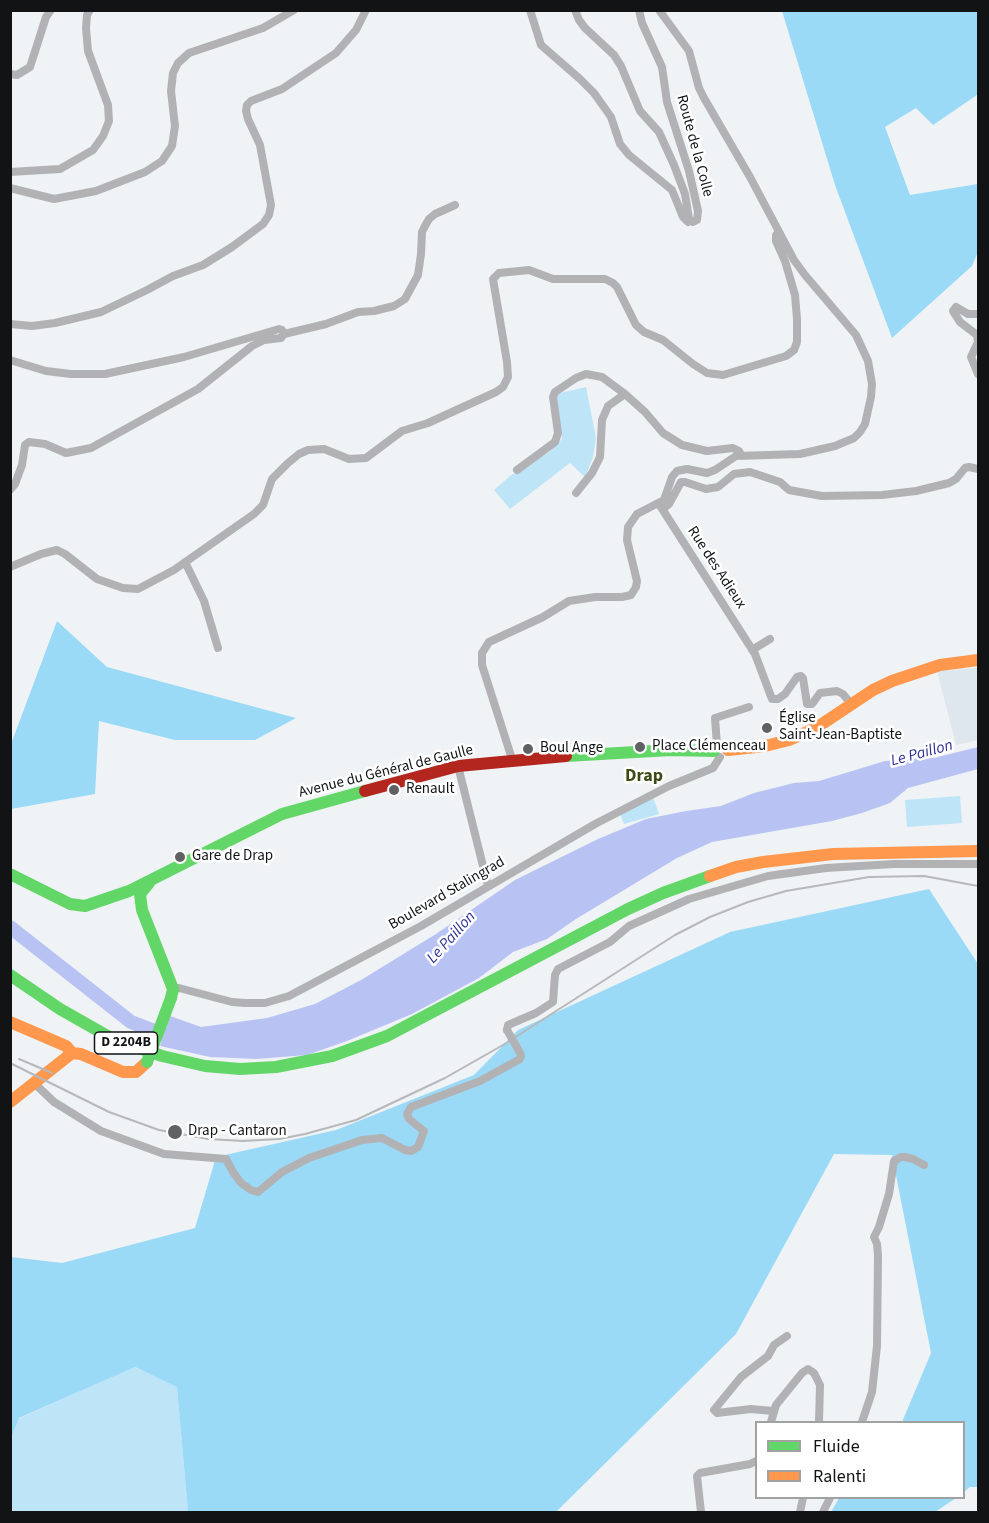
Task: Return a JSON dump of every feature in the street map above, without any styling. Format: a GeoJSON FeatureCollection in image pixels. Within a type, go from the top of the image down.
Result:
{"type":"FeatureCollection","features":[{"type":"Feature","properties":{"kind":"main road","name":"Avenue du Général de Gaulle"},"geometry":{"type":"LineString","coordinates":[[135,894],[153,879],[282,814],[458,766],[512,759],[697,749],[720,751],[778,743],[816,728],[873,690],[910,674],[940,664],[978,660]]}},
{"type":"Feature","properties":{"kind":"main road"},"geometry":{"type":"LineString","coordinates":[[254,1072],[332,1056],[387,1036],[628,909],[672,889],[736,867],[833,854],[978,851]]}},
{"type":"Feature","properties":{"kind":"main road"},"geometry":{"type":"LineString","coordinates":[[254,1072],[309,1067],[358,1053],[418,1026],[630,913],[674,894],[735,873],[834,859],[978,856]]}},
{"type":"Feature","properties":{"kind":"main road"},"geometry":{"type":"LineString","coordinates":[[10,874],[70,904],[85,906],[112,897],[135,894],[172,993],[147,1062],[140,1070],[127,1073],[81,1054],[72,1053],[10,1102]]}},
{"type":"Feature","properties":{"kind":"main road","name":"D 2204B"},"geometry":{"type":"LineString","coordinates":[[10,975],[60,1009],[111,1038],[162,1056],[205,1066],[254,1072]]}},
{"type":"Feature","properties":{"kind":"main road","name":"D 2204B"},"geometry":{"type":"LineString","coordinates":[[10,982],[58,1015],[133,1051],[204,1071],[254,1072]]}},
{"type":"Feature","properties":{"kind":"main road"},"geometry":{"type":"LineString","coordinates":[[10,1022],[66,1046],[72,1053]]}},
{"type":"Feature","properties":{"kind":"street"},"geometry":{"type":"LineString","coordinates":[[10,74],[18,75],[30,67],[46,18],[51,10]]}},
{"type":"Feature","properties":{"kind":"street"},"geometry":{"type":"LineString","coordinates":[[10,172],[60,169],[93,150],[103,136],[109,121],[108,105],[88,51],[86,28],[87,15],[90,10]]}},
{"type":"Feature","properties":{"kind":"street"},"geometry":{"type":"LineString","coordinates":[[10,188],[54,199],[96,191],[145,172],[162,161],[172,146],[176,126],[171,92],[173,73],[178,63],[189,53],[263,28],[294,10]]}},
{"type":"Feature","properties":{"kind":"street"},"geometry":{"type":"LineString","coordinates":[[10,324],[32,326],[55,323],[101,312],[173,276],[202,265],[263,224],[272,205],[260,145],[248,119],[247,105],[251,101],[282,89],[336,53],[356,30],[366,10]]}},
{"type":"Feature","properties":{"kind":"street"},"geometry":{"type":"LineString","coordinates":[[531,10],[541,45],[594,93],[611,117],[618,141],[623,148],[672,190],[685,221],[692,222]]}},
{"type":"Feature","properties":{"kind":"street","name":"Route de la Colle"},"geometry":{"type":"LineString","coordinates":[[575,10],[585,28],[614,55],[621,66],[639,111],[658,132],[685,194],[688,214],[692,222],[697,220],[698,211],[689,171],[667,102],[662,67],[642,23],[639,10]]}},
{"type":"Feature","properties":{"kind":"street","name":"Route de la Colle"},"geometry":{"type":"LineString","coordinates":[[659,10],[689,51],[699,88],[779,232]]}},
{"type":"Feature","properties":{"kind":"street"},"geometry":{"type":"LineString","coordinates":[[10,490],[15,484],[22,465],[25,445],[29,442],[45,444],[66,453],[91,448],[198,388],[252,346],[264,340],[281,338],[284,334],[326,324],[358,312],[394,306],[405,299],[418,275],[422,232],[429,219],[455,206]]}},
{"type":"Feature","properties":{"kind":"street"},"geometry":{"type":"LineString","coordinates":[[10,567],[57,550],[97,579],[123,588],[138,589],[186,562],[263,506],[272,479],[299,454],[308,450],[324,449],[349,459],[366,458],[402,431],[428,423],[483,399],[503,387],[508,377],[507,362],[493,279],[499,273],[529,270],[553,279],[604,279],[613,283],[636,325],[644,332],[663,340],[707,373],[723,375],[786,356],[794,350],[797,342],[797,319],[795,295],[785,261],[776,241],[776,235],[779,232],[805,275],[856,335],[868,362],[872,384],[865,424],[854,438],[835,446],[800,454],[741,455],[711,472],[687,469],[677,471],[672,477],[661,506]]}},
{"type":"Feature","properties":{"kind":"street"},"geometry":{"type":"LineString","coordinates":[[978,314],[968,314],[956,307],[953,311],[960,322],[977,335],[978,342],[971,357],[978,374]]}},
{"type":"Feature","properties":{"kind":"street"},"geometry":{"type":"LineString","coordinates":[[10,360],[46,371],[105,374],[184,357],[279,329],[284,334]]}},
{"type":"Feature","properties":{"kind":"street"},"geometry":{"type":"LineString","coordinates":[[517,470],[555,442],[558,433],[553,397],[555,392],[586,374],[602,377],[625,394],[663,433],[682,445],[707,451],[733,448],[741,455]]}},
{"type":"Feature","properties":{"kind":"street"},"geometry":{"type":"LineString","coordinates":[[576,493],[592,473],[600,457],[602,420],[608,406],[625,394]]}},
{"type":"Feature","properties":{"kind":"street"},"geometry":{"type":"LineString","coordinates":[[512,759],[482,665],[482,653],[485,647],[489,642],[543,617],[569,601],[631,595],[637,581],[627,540],[628,528],[637,514],[669,504],[681,482],[706,489],[718,487],[734,474],[750,472],[780,482],[789,490],[816,496],[882,495],[916,491],[949,483],[969,467],[978,470]]}},
{"type":"Feature","properties":{"kind":"street","name":"Rue des Adieux"},"geometry":{"type":"LineString","coordinates":[[661,506],[751,648],[772,699],[775,700],[785,694],[797,677],[801,676],[807,704],[812,704],[820,693],[837,691],[843,694],[851,704]]}},
{"type":"Feature","properties":{"kind":"street"},"geometry":{"type":"LineString","coordinates":[[186,562],[204,601],[218,648]]}},
{"type":"Feature","properties":{"kind":"street"},"geometry":{"type":"LineString","coordinates":[[751,648],[771,639]]}},
{"type":"Feature","properties":{"kind":"street"},"geometry":{"type":"LineString","coordinates":[[720,751],[715,718],[749,707]]}},
{"type":"Feature","properties":{"kind":"street","name":"Boulevard Stalingrad"},"geometry":{"type":"LineString","coordinates":[[172,993],[179,988],[232,1002],[245,1003],[264,1003],[289,996],[421,926],[594,824],[669,786],[713,768],[720,751]]}},
{"type":"Feature","properties":{"kind":"street"},"geometry":{"type":"LineString","coordinates":[[458,766],[488,886]]}},
{"type":"Feature","properties":{"kind":"street"},"geometry":{"type":"LineString","coordinates":[[33,1082],[54,1102],[101,1131],[164,1154],[200,1155],[226,1159],[237,1178],[255,1192],[262,1191],[282,1172],[309,1158],[362,1140],[381,1138],[411,1151],[418,1147],[424,1131],[409,1119],[407,1114],[411,1107],[480,1080],[520,1059],[521,1054],[507,1030],[508,1025],[536,1013],[553,1002],[555,975],[558,969],[610,942],[629,926],[689,899],[768,876],[826,868],[894,864],[978,864]]}},
{"type":"Feature","properties":{"kind":"street"},"geometry":{"type":"LineString","coordinates":[[862,1421],[872,1392],[877,1346],[878,1256],[874,1236],[889,1194],[894,1161],[905,1157],[924,1165]]}},
{"type":"Feature","properties":{"kind":"street"},"geometry":{"type":"LineString","coordinates":[[775,1408],[717,1413],[714,1410],[741,1377],[768,1356],[774,1345],[787,1335]]}},
{"type":"Feature","properties":{"kind":"street"},"geometry":{"type":"LineString","coordinates":[[771,1421],[775,1408],[802,1373],[808,1370],[811,1370],[818,1378],[820,1385],[819,1421]]}},
{"type":"Feature","properties":{"kind":"street"},"geometry":{"type":"LineString","coordinates":[[701,1512],[697,1476],[700,1473],[755,1462]]}},
{"type":"Feature","properties":{"kind":"shaded area"},"geometry":{"type":"Polygon","coordinates":[[[782,11],[978,11],[977,95],[933,125],[916,108],[885,127],[910,195],[978,184],[978,252],[972,266],[892,338],[835,185],[782,11]]]}},
{"type":"Feature","properties":{"kind":"shaded area"},"geometry":{"type":"Polygon","coordinates":[[[586,387],[596,438],[593,457],[585,477],[570,463],[510,509],[494,490],[510,476],[549,452],[562,439],[556,394],[586,387]]]}},
{"type":"Feature","properties":{"kind":"shaded area"},"geometry":{"type":"Polygon","coordinates":[[[57,621],[107,667],[296,718],[255,740],[175,740],[99,721],[95,794],[11,809],[11,744],[57,621]]]}},
{"type":"Feature","properties":{"kind":"shaded area"},"geometry":{"type":"Polygon","coordinates":[[[978,668],[978,740],[956,745],[937,671],[978,668]]]}},
{"type":"Feature","properties":{"kind":"shaded area"},"geometry":{"type":"Polygon","coordinates":[[[960,796],[962,823],[907,827],[905,800],[960,796]]]}},
{"type":"Feature","properties":{"kind":"shaded area"},"geometry":{"type":"Polygon","coordinates":[[[653,797],[659,814],[624,824],[620,814],[653,797]]]}},
{"type":"Feature","properties":{"kind":"shaded area"},"geometry":{"type":"Polygon","coordinates":[[[929,889],[978,964],[978,1487],[970,1487],[965,1491],[965,1421],[902,1421],[931,1353],[892,1155],[834,1154],[736,1334],[556,1512],[188,1512],[177,1387],[135,1367],[19,1418],[11,1438],[11,1257],[62,1263],[195,1228],[216,1157],[336,1130],[474,1075],[518,1030],[730,932],[929,889]]]}},
{"type":"Feature","properties":{"kind":"shaded area"},"geometry":{"type":"Polygon","coordinates":[[[134,1367],[177,1386],[188,1512],[11,1512],[11,1438],[18,1419],[134,1367]]]}},
{"type":"Feature","properties":{"kind":"shaded area"},"geometry":{"type":"Polygon","coordinates":[[[838,1499],[954,1499],[935,1512],[831,1512],[838,1499]]]}},
{"type":"Feature","properties":{"kind":"water"},"geometry":{"type":"Polygon","coordinates":[[[978,747],[978,769],[908,788],[890,803],[832,821],[712,842],[677,858],[547,939],[513,952],[479,978],[412,1014],[347,1041],[307,1055],[256,1059],[210,1057],[160,1046],[170,1016],[201,1027],[267,1018],[315,1004],[361,980],[436,934],[515,880],[598,839],[646,819],[721,806],[754,793],[794,783],[819,781],[885,761],[934,758],[978,747]]]}},
{"type":"Feature","properties":{"kind":"waterway","name":"Le Paillon"},"geometry":{"type":"LineString","coordinates":[[10,927],[131,1022],[168,1036]]}},
{"type":"Feature","properties":{"kind":"railway"},"geometry":{"type":"LineString","coordinates":[[10,1063],[109,1112],[159,1130],[208,1139],[243,1141],[279,1139],[356,1120],[445,1078],[503,1045],[675,935],[710,917],[748,902],[786,891],[869,877],[924,876],[978,886]]}},
{"type":"Feature","properties":{"kind":"railway"},"geometry":{"type":"LineString","coordinates":[[19,1059],[52,1073]]}},
{"type":"Feature","properties":{"kind":"traffic: fast"},"geometry":{"type":"LineString","coordinates":[[566,756],[671,750],[714,751]]}},
{"type":"Feature","properties":{"kind":"traffic: fast"},"geometry":{"type":"LineString","coordinates":[[10,874],[70,904],[85,906],[129,891],[282,814],[365,791]]}},
{"type":"Feature","properties":{"kind":"traffic: fast"},"geometry":{"type":"LineString","coordinates":[[10,975],[60,1009],[111,1038],[162,1056],[205,1066],[240,1069],[276,1067],[332,1056],[387,1036],[628,909],[710,876]]}},
{"type":"Feature","properties":{"kind":"traffic: fast"},"geometry":{"type":"LineString","coordinates":[[149,883],[140,894],[142,910],[173,989],[171,998]]}},
{"type":"Feature","properties":{"kind":"traffic: fast"},"geometry":{"type":"LineString","coordinates":[[147,1062],[171,998]]}},
{"type":"Feature","properties":{"kind":"traffic: slow"},"geometry":{"type":"LineString","coordinates":[[728,750],[765,746],[789,740],[816,728],[873,690],[892,681],[940,665],[978,660]]}},
{"type":"Feature","properties":{"kind":"traffic: slow"},"geometry":{"type":"LineString","coordinates":[[710,876],[736,867],[763,862],[833,854],[978,851]]}},
{"type":"Feature","properties":{"kind":"traffic: slow"},"geometry":{"type":"LineString","coordinates":[[10,1022],[66,1046],[72,1053],[81,1054],[123,1072],[136,1072],[147,1062]]}},
{"type":"Feature","properties":{"kind":"traffic: slow"},"geometry":{"type":"LineString","coordinates":[[10,1102],[72,1053]]}},
{"type":"Feature","properties":{"kind":"traffic: jam"},"geometry":{"type":"LineString","coordinates":[[365,791],[458,766],[566,756]]}},
{"type":"Feature","properties":{"kind":"place","name":"Église Saint-Jean-Baptiste"},"geometry":{"type":"Point","coordinates":[767,728]}},
{"type":"Feature","properties":{"kind":"place","name":"Place Clémenceau"},"geometry":{"type":"Point","coordinates":[640,747]}},
{"type":"Feature","properties":{"kind":"place","name":"Boul Ange"},"geometry":{"type":"Point","coordinates":[528,749]}},
{"type":"Feature","properties":{"kind":"place","name":"Renault"},"geometry":{"type":"Point","coordinates":[394,790]}},
{"type":"Feature","properties":{"kind":"place","name":"Gare de Drap"},"geometry":{"type":"Point","coordinates":[180,857]}},
{"type":"Feature","properties":{"kind":"place","name":"Drap - Cantaron"},"geometry":{"type":"Point","coordinates":[175,1132]}},
{"type":"Feature","properties":{"kind":"district","name":"Drap"},"geometry":{"type":"Point","coordinates":[644,777]}}]}
